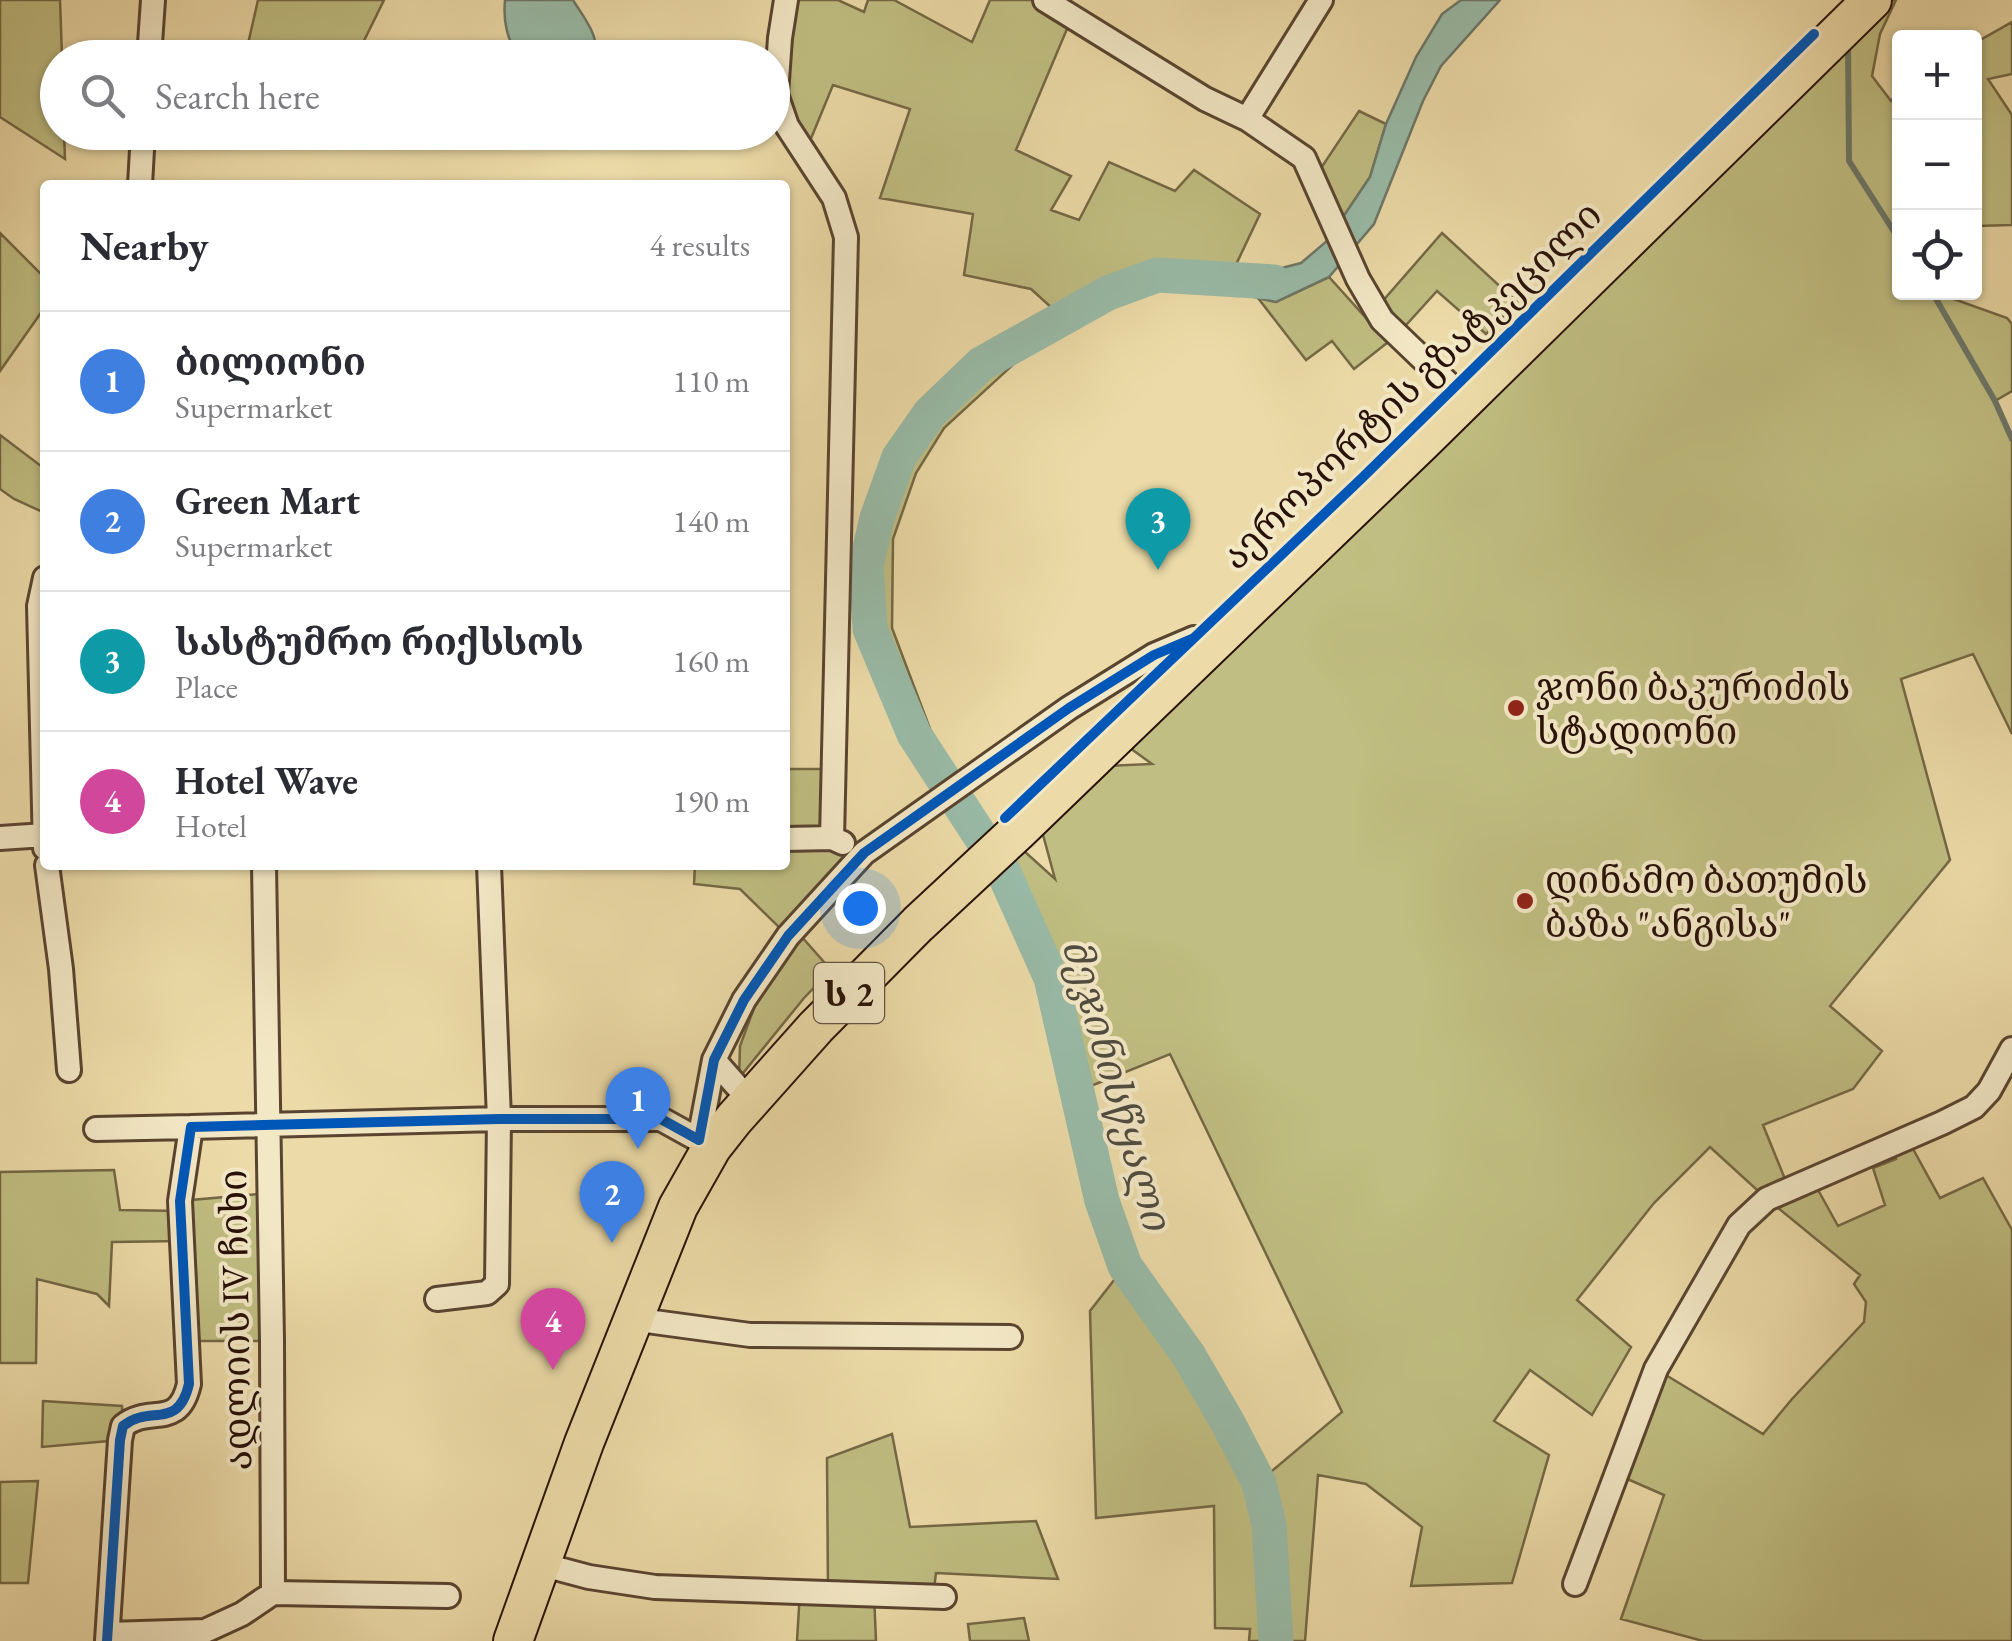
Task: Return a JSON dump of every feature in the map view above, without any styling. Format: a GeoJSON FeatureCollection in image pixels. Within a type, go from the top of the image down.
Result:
{"type":"FeatureCollection","features":[{"type":"Feature","properties":{"kind":"highway","name":"აეროპორტის გზატკეცილი"},"geometry":{"type":"LineString","coordinates":[[498,1641],[616,1316],[664,1200],[698,1140],[744,1096],[848,970],[965,869],[1422,442],[1676,190],[1820,40],[1847,0]]}},
{"type":"Feature","properties":{"kind":"highway","name":"აეროპორტის გზატკეცილი"},"geometry":{"type":"LineString","coordinates":[[1012,824],[1228,603],[1820,40],[1872,0]]}},
{"type":"Feature","properties":{"kind":"highway","name":"აეროპორტის გზატკეცილი"},"geometry":{"type":"LineString","coordinates":[[513,1641],[632,1319],[678,1207],[744,1096]]}},
{"type":"Feature","properties":{"kind":"street"},"geometry":{"type":"LineString","coordinates":[[150,40],[153,0]]}},
{"type":"Feature","properties":{"kind":"street"},"geometry":{"type":"LineString","coordinates":[[780,40],[786,0]]}},
{"type":"Feature","properties":{"kind":"street"},"geometry":{"type":"LineString","coordinates":[[1045,0],[1205,99],[1247,119],[1304,158],[1358,279],[1382,320],[1453,388]]}},
{"type":"Feature","properties":{"kind":"street"},"geometry":{"type":"LineString","coordinates":[[1247,119],[1322,0]]}},
{"type":"Feature","properties":{"kind":"street"},"geometry":{"type":"LineString","coordinates":[[790,131],[834,198],[846,238],[832,838]]}},
{"type":"Feature","properties":{"kind":"street"},"geometry":{"type":"LineString","coordinates":[[140,180],[142,150]]}},
{"type":"Feature","properties":{"kind":"street"},"geometry":{"type":"LineString","coordinates":[[96,1128],[661,1119],[698,1140],[714,1060],[744,1000],[788,936],[864,853],[1068,708],[1154,655],[1194,638]]}},
{"type":"Feature","properties":{"kind":"street"},"geometry":{"type":"LineString","coordinates":[[0,838],[40,840]]}},
{"type":"Feature","properties":{"kind":"street"},"geometry":{"type":"LineString","coordinates":[[790,838],[832,838],[864,853]]}},
{"type":"Feature","properties":{"kind":"street"},"geometry":{"type":"LineString","coordinates":[[48,870],[69,1070]]}},
{"type":"Feature","properties":{"kind":"street","name":"ადლიის IV ჩიხი"},"geometry":{"type":"LineString","coordinates":[[264,870],[273,1594]]}},
{"type":"Feature","properties":{"kind":"street"},"geometry":{"type":"LineString","coordinates":[[437,1299],[488,1293],[498,1284],[499,1119],[489,870]]}},
{"type":"Feature","properties":{"kind":"street"},"geometry":{"type":"LineString","coordinates":[[1575,1584],[1656,1369],[1738,1225],[1767,1199],[1974,1106],[1989,1091],[2012,1049]]}},
{"type":"Feature","properties":{"kind":"street"},"geometry":{"type":"LineString","coordinates":[[714,1060],[744,1096]]}},
{"type":"Feature","properties":{"kind":"street"},"geometry":{"type":"LineString","coordinates":[[190,1128],[180,1201],[188,1384],[185,1400],[177,1409],[140,1416],[123,1426],[108,1637],[204,1632],[273,1594],[448,1596]]}},
{"type":"Feature","properties":{"kind":"street"},"geometry":{"type":"LineString","coordinates":[[632,1319],[750,1335],[1010,1337]]}},
{"type":"Feature","properties":{"kind":"street"},"geometry":{"type":"LineString","coordinates":[[540,1564],[589,1578],[655,1587],[944,1597]]}},
{"type":"Feature","properties":{"kind":"shaded area"},"geometry":{"type":"Polygon","coordinates":[[[0,0],[60,0],[61,40],[40,40],[40,143],[0,117],[0,0]]]}},
{"type":"Feature","properties":{"kind":"shaded area"},"geometry":{"type":"Polygon","coordinates":[[[258,0],[384,0],[364,40],[249,40],[258,0]]]}},
{"type":"Feature","properties":{"kind":"shaded area"},"geometry":{"type":"Polygon","coordinates":[[[505,0],[573,0],[594,40],[510,40],[505,0]]]}},
{"type":"Feature","properties":{"kind":"shaded area"},"geometry":{"type":"Polygon","coordinates":[[[786,0],[838,0],[864,12],[868,0],[894,0],[972,42],[990,0],[1045,0],[1072,17],[1016,150],[1071,176],[1051,210],[1079,220],[1109,162],[1175,191],[1194,170],[1260,214],[1224,290],[1157,275],[1108,293],[1064,318],[944,428],[916,473],[893,539],[892,628],[935,742],[939,775],[914,734],[870,629],[866,566],[877,518],[899,457],[930,413],[981,364],[1063,318],[1031,289],[964,275],[973,214],[880,198],[910,109],[833,85],[805,153],[790,130],[790,40],[786,40],[786,0]]]}},
{"type":"Feature","properties":{"kind":"shaded area"},"geometry":{"type":"Polygon","coordinates":[[[1461,0],[1500,0],[1441,66],[1374,224],[1329,277],[1276,302],[1224,290],[1233,270],[1262,273],[1301,263],[1327,241],[1370,177],[1386,124],[1416,57],[1442,14],[1461,0]]]}},
{"type":"Feature","properties":{"kind":"shaded area","name":"დინამო ბათუმის ბაზა \"ანგისა\""},"geometry":{"type":"Polygon","coordinates":[[[1888,0],[1896,0],[1880,34],[1872,76],[1892,100],[1892,300],[1957,300],[2007,318],[2012,324],[2012,391],[1995,401],[2012,439],[2012,734],[1973,654],[1901,679],[1950,860],[1830,1006],[1882,1051],[1853,1089],[1763,1125],[1789,1189],[1812,1179],[1838,1226],[1885,1205],[1873,1168],[1896,1159],[1891,1145],[1907,1138],[1940,1198],[1983,1178],[2012,1230],[2012,1641],[1703,1641],[1621,1619],[1664,1495],[1616,1474],[1656,1369],[1763,1434],[1864,1322],[1866,1302],[1854,1284],[1860,1275],[1710,1147],[1654,1203],[1577,1300],[1631,1347],[1592,1415],[1530,1370],[1494,1421],[1549,1455],[1512,1583],[1411,1586],[1422,1527],[1366,1484],[1318,1475],[1305,1641],[1249,1641],[1250,1629],[1215,1628],[1214,1506],[1096,1518],[1090,1311],[1125,1266],[1189,1356],[1259,1482],[1342,1412],[1170,1054],[1076,1092],[1051,978],[1003,871],[1023,850],[1055,879],[1042,831],[1106,766],[1152,764],[1126,745],[1888,0]]]}},
{"type":"Feature","properties":{"kind":"shaded area"},"geometry":{"type":"Polygon","coordinates":[[[2012,22],[2012,74],[1988,79],[2012,115],[2012,225],[1982,226],[1982,39],[2012,22]]]}},
{"type":"Feature","properties":{"kind":"shaded area"},"geometry":{"type":"Polygon","coordinates":[[[1359,111],[1386,124],[1370,177],[1327,241],[1325,205],[1313,180],[1359,111]]]}},
{"type":"Feature","properties":{"kind":"shaded area"},"geometry":{"type":"Polygon","coordinates":[[[0,233],[40,273],[40,314],[0,371],[0,233]]]}},
{"type":"Feature","properties":{"kind":"shaded area"},"geometry":{"type":"Polygon","coordinates":[[[1442,233],[1517,302],[1486,334],[1437,291],[1397,335],[1354,369],[1332,341],[1306,360],[1258,298],[1276,302],[1329,277],[1367,319],[1442,233]]]}},
{"type":"Feature","properties":{"kind":"shaded area"},"geometry":{"type":"Polygon","coordinates":[[[0,435],[40,465],[40,511],[0,489],[0,435]]]}},
{"type":"Feature","properties":{"kind":"shaded area"},"geometry":{"type":"Polygon","coordinates":[[[790,769],[833,769],[832,837],[864,853],[788,936],[740,889],[694,884],[695,870],[790,870],[790,769]]]}},
{"type":"Feature","properties":{"kind":"shaded area"},"geometry":{"type":"Polygon","coordinates":[[[801,936],[831,970],[739,1078],[740,1046],[760,992],[801,936]]]}},
{"type":"Feature","properties":{"kind":"shaded area"},"geometry":{"type":"Polygon","coordinates":[[[114,1170],[120,1210],[180,1211],[180,1201],[269,1193],[272,1341],[188,1341],[182,1241],[112,1242],[109,1306],[97,1294],[37,1279],[36,1363],[0,1363],[0,1172],[114,1170]]]}},
{"type":"Feature","properties":{"kind":"shaded area"},"geometry":{"type":"Polygon","coordinates":[[[43,1401],[122,1406],[120,1440],[42,1447],[43,1401]]]}},
{"type":"Feature","properties":{"kind":"shaded area"},"geometry":{"type":"Polygon","coordinates":[[[892,1434],[910,1527],[1036,1521],[1058,1579],[936,1573],[933,1597],[874,1594],[876,1641],[797,1641],[800,1591],[828,1592],[827,1458],[892,1434]]]}},
{"type":"Feature","properties":{"kind":"shaded area"},"geometry":{"type":"Polygon","coordinates":[[[38,1481],[28,1583],[0,1583],[0,1482],[38,1481]]]}},
{"type":"Feature","properties":{"kind":"shaded area"},"geometry":{"type":"Polygon","coordinates":[[[1024,1618],[1029,1641],[970,1641],[968,1624],[1024,1618]]]}},
{"type":"Feature","properties":{"kind":"waterway"},"geometry":{"type":"LineString","coordinates":[[1848,42],[1849,161],[1892,228]]}},
{"type":"Feature","properties":{"kind":"waterway","name":"მეჯინისწყალი"},"geometry":{"type":"LineString","coordinates":[[1274,282],[1157,275],[1108,293],[981,364],[930,413],[899,457],[877,518],[866,566],[870,629],[914,734],[1003,871],[1051,978],[1102,1201],[1125,1266],[1189,1356],[1259,1483],[1269,1525],[1276,1641]]}},
{"type":"Feature","properties":{"kind":"waterway"},"geometry":{"type":"LineString","coordinates":[[1937,300],[1995,401],[2012,439]]}},
{"type":"Feature","properties":{"kind":"cycle path"},"geometry":{"type":"LineString","coordinates":[[1005,818],[1362,478],[1814,34]]}},
{"type":"Feature","properties":{"kind":"cycle path"},"geometry":{"type":"LineString","coordinates":[[107,1641],[123,1426],[178,1407],[189,1384],[180,1201],[191,1127],[661,1119],[699,1140],[714,1060],[744,1000],[788,936],[864,853],[1069,708],[1154,655],[1194,638]]}},
{"type":"Feature","properties":{"kind":"place","name":"სასტუმრო რიქსსოს"},"geometry":{"type":"Point","coordinates":[1158,570]}},
{"type":"Feature","properties":{"kind":"place","name":"ჯონი ბაკურიძის სტადიონი"},"geometry":{"type":"Point","coordinates":[1516,708]}},
{"type":"Feature","properties":{"kind":"place","name":"დინამო ბათუმის ბაზა \"ანგისა\""},"geometry":{"type":"Point","coordinates":[1525,901]}},
{"type":"Feature","properties":{"kind":"place","name":"ბილიონი"},"geometry":{"type":"Point","coordinates":[638,1149]}},
{"type":"Feature","properties":{"kind":"place","name":"Green Mart"},"geometry":{"type":"Point","coordinates":[612,1243]}},
{"type":"Feature","properties":{"kind":"place","name":"Hotel Wave"},"geometry":{"type":"Point","coordinates":[553,1370]}}]}
